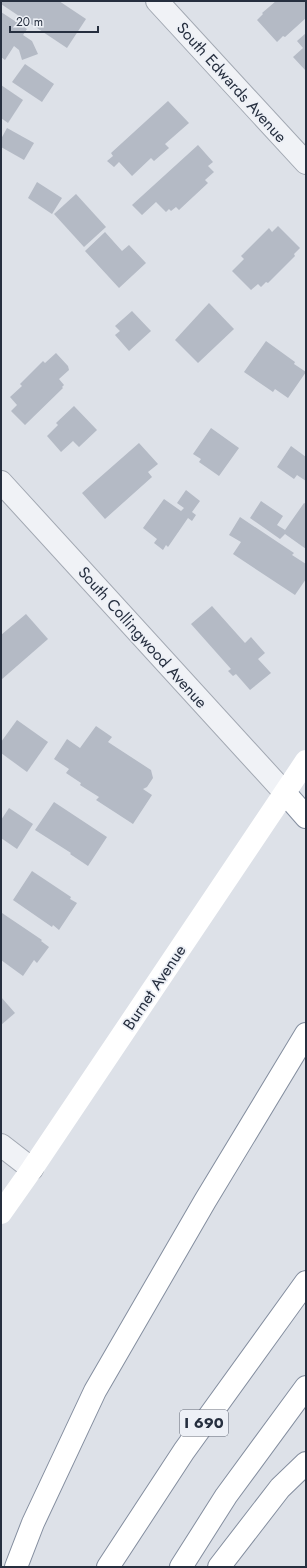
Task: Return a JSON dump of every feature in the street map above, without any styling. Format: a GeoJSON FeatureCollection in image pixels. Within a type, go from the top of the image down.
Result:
{"type":"FeatureCollection","features":[{"type":"Feature","properties":{"kind":"main road","name":"Burnet Avenue"},"geometry":{"type":"LineString","coordinates":[[1,1213],[306,761]]}},
{"type":"Feature","properties":{"kind":"main road"},"geometry":{"type":"LineString","coordinates":[[285,793],[306,817]]}},
{"type":"Feature","properties":{"kind":"main road"},"geometry":{"type":"LineString","coordinates":[[16,1567],[33,1523],[95,1391],[201,1208],[306,1034]]}},
{"type":"Feature","properties":{"kind":"main road","name":"I 690"},"geometry":{"type":"LineString","coordinates":[[108,1567],[184,1451],[306,1282]]}},
{"type":"Feature","properties":{"kind":"main road"},"geometry":{"type":"LineString","coordinates":[[181,1567],[226,1496],[306,1387]]}},
{"type":"Feature","properties":{"kind":"main road"},"geometry":{"type":"LineString","coordinates":[[218,1567],[280,1488],[306,1463]]}},
{"type":"Feature","properties":{"kind":"street","name":"South Edwards Avenue"},"geometry":{"type":"LineString","coordinates":[[157,1],[306,164]]}},
{"type":"Feature","properties":{"kind":"street","name":"South Collingwood Avenue"},"geometry":{"type":"LineString","coordinates":[[1,482],[285,793]]}},
{"type":"Feature","properties":{"kind":"street"},"geometry":{"type":"LineString","coordinates":[[1,1145],[32,1169]]}},
{"type":"Feature","properties":{"kind":"building"},"geometry":{"type":"Polygon","coordinates":[[[1,1],[59,1],[86,19],[67,48],[1,4],[1,1]]]}},
{"type":"Feature","properties":{"kind":"building"},"geometry":{"type":"Polygon","coordinates":[[[276,1],[306,1],[306,18],[285,37],[283,36],[277,42],[257,20],[263,14],[262,13],[276,1]]]}},
{"type":"Feature","properties":{"kind":"building"},"geometry":{"type":"Polygon","coordinates":[[[1,12],[27,29],[23,35],[32,41],[38,54],[22,60],[19,50],[14,46],[5,60],[1,57],[1,12]]]}},
{"type":"Feature","properties":{"kind":"building"},"geometry":{"type":"Polygon","coordinates":[[[306,33],[306,71],[293,57],[303,48],[297,41],[306,33]]]}},
{"type":"Feature","properties":{"kind":"building"},"geometry":{"type":"Polygon","coordinates":[[[25,64],[54,84],[42,102],[12,82],[25,64]]]}},
{"type":"Feature","properties":{"kind":"building"},"geometry":{"type":"Polygon","coordinates":[[[1,85],[23,100],[8,123],[1,118],[1,85]]]}},
{"type":"Feature","properties":{"kind":"building"},"geometry":{"type":"Polygon","coordinates":[[[168,101],[189,123],[165,144],[169,148],[154,161],[151,158],[132,176],[119,162],[114,167],[107,161],[113,156],[111,153],[168,101]]]}},
{"type":"Feature","properties":{"kind":"building"},"geometry":{"type":"Polygon","coordinates":[[[7,128],[34,143],[24,160],[1,147],[1,139],[7,128]]]}},
{"type":"Feature","properties":{"kind":"building"},"geometry":{"type":"Polygon","coordinates":[[[198,145],[213,162],[208,166],[214,172],[205,180],[208,183],[179,210],[176,207],[171,211],[169,209],[166,212],[156,202],[142,215],[132,205],[198,145]]]}},
{"type":"Feature","properties":{"kind":"building"},"geometry":{"type":"Polygon","coordinates":[[[37,182],[62,198],[52,214],[28,198],[37,182]]]}},
{"type":"Feature","properties":{"kind":"building"},"geometry":{"type":"Polygon","coordinates":[[[76,194],[106,227],[84,247],[54,214],[76,194]]]}},
{"type":"Feature","properties":{"kind":"building"},"geometry":{"type":"Polygon","coordinates":[[[278,226],[300,248],[294,254],[295,256],[268,283],[266,282],[261,287],[258,284],[251,290],[232,271],[244,259],[241,256],[269,228],[272,232],[278,226]]]}},
{"type":"Feature","properties":{"kind":"building"},"geometry":{"type":"Polygon","coordinates":[[[105,232],[122,251],[129,245],[146,263],[119,288],[85,251],[105,232]]]}},
{"type":"Feature","properties":{"kind":"building"},"geometry":{"type":"Polygon","coordinates":[[[209,303],[234,329],[198,363],[175,340],[209,303]]]}},
{"type":"Feature","properties":{"kind":"building"},"geometry":{"type":"Polygon","coordinates":[[[132,311],[151,331],[129,351],[115,335],[120,331],[115,326],[132,311]]]}},
{"type":"Feature","properties":{"kind":"building"},"geometry":{"type":"Polygon","coordinates":[[[266,341],[306,372],[288,398],[275,389],[273,392],[244,372],[266,341]]]}},
{"type":"Feature","properties":{"kind":"building"},"geometry":{"type":"Polygon","coordinates":[[[56,353],[68,366],[69,370],[59,379],[64,385],[62,387],[63,388],[25,425],[11,411],[17,405],[10,397],[22,386],[20,384],[43,361],[45,363],[56,353]]]}},
{"type":"Feature","properties":{"kind":"building"},"geometry":{"type":"Polygon","coordinates":[[[74,406],[97,430],[79,447],[73,441],[61,452],[47,436],[58,425],[56,423],[74,406]]]}},
{"type":"Feature","properties":{"kind":"building"},"geometry":{"type":"Polygon","coordinates":[[[211,428],[239,448],[219,476],[199,462],[201,459],[193,454],[211,428]]]}},
{"type":"Feature","properties":{"kind":"building"},"geometry":{"type":"Polygon","coordinates":[[[139,443],[158,464],[148,472],[152,477],[105,519],[82,493],[139,443]]]}},
{"type":"Feature","properties":{"kind":"building"},"geometry":{"type":"Polygon","coordinates":[[[291,446],[306,457],[306,481],[297,475],[294,479],[277,467],[291,446]]]}},
{"type":"Feature","properties":{"kind":"building"},"geometry":{"type":"Polygon","coordinates":[[[186,490],[200,501],[192,512],[196,515],[192,521],[188,518],[168,547],[166,545],[163,550],[154,543],[157,539],[143,528],[164,499],[181,511],[184,508],[177,503],[186,490]]]}},
{"type":"Feature","properties":{"kind":"building"},"geometry":{"type":"Polygon","coordinates":[[[261,501],[283,516],[277,525],[285,530],[304,503],[306,504],[306,549],[285,534],[280,539],[250,518],[261,501]]]}},
{"type":"Feature","properties":{"kind":"building"},"geometry":{"type":"Polygon","coordinates":[[[240,517],[294,553],[292,555],[306,564],[306,579],[295,595],[233,554],[241,542],[229,535],[240,517]]]}},
{"type":"Feature","properties":{"kind":"building"},"geometry":{"type":"Polygon","coordinates":[[[212,606],[245,643],[251,637],[265,653],[258,659],[271,673],[250,690],[236,674],[233,676],[228,671],[231,669],[191,624],[212,606]]]}},
{"type":"Feature","properties":{"kind":"building"},"geometry":{"type":"Polygon","coordinates":[[[26,614],[48,639],[1,680],[1,635],[26,614]]]}},
{"type":"Feature","properties":{"kind":"building"},"geometry":{"type":"Polygon","coordinates":[[[17,720],[48,742],[27,772],[1,753],[1,742],[17,720]]]}},
{"type":"Feature","properties":{"kind":"building"},"geometry":{"type":"Polygon","coordinates":[[[96,726],[112,737],[108,742],[151,770],[153,778],[147,787],[143,789],[152,795],[133,824],[96,800],[99,797],[80,785],[81,783],[66,773],[69,769],[54,759],[67,739],[80,748],[96,726]]]}},
{"type":"Feature","properties":{"kind":"building"},"geometry":{"type":"Polygon","coordinates":[[[54,802],[107,837],[88,866],[70,854],[71,853],[35,830],[54,802]]]}},
{"type":"Feature","properties":{"kind":"building"},"geometry":{"type":"Polygon","coordinates":[[[9,808],[33,824],[17,849],[1,838],[1,820],[9,808]]]}},
{"type":"Feature","properties":{"kind":"building"},"geometry":{"type":"Polygon","coordinates":[[[32,871],[71,897],[70,899],[77,903],[59,930],[53,925],[52,927],[13,900],[32,871]]]}},
{"type":"Feature","properties":{"kind":"building"},"geometry":{"type":"Polygon","coordinates":[[[2,913],[42,940],[41,941],[49,947],[37,963],[34,960],[23,976],[1,960],[2,913]]]}},
{"type":"Feature","properties":{"kind":"building"},"geometry":{"type":"Polygon","coordinates":[[[1,997],[15,1013],[1,1025],[1,997]]]}}]}
